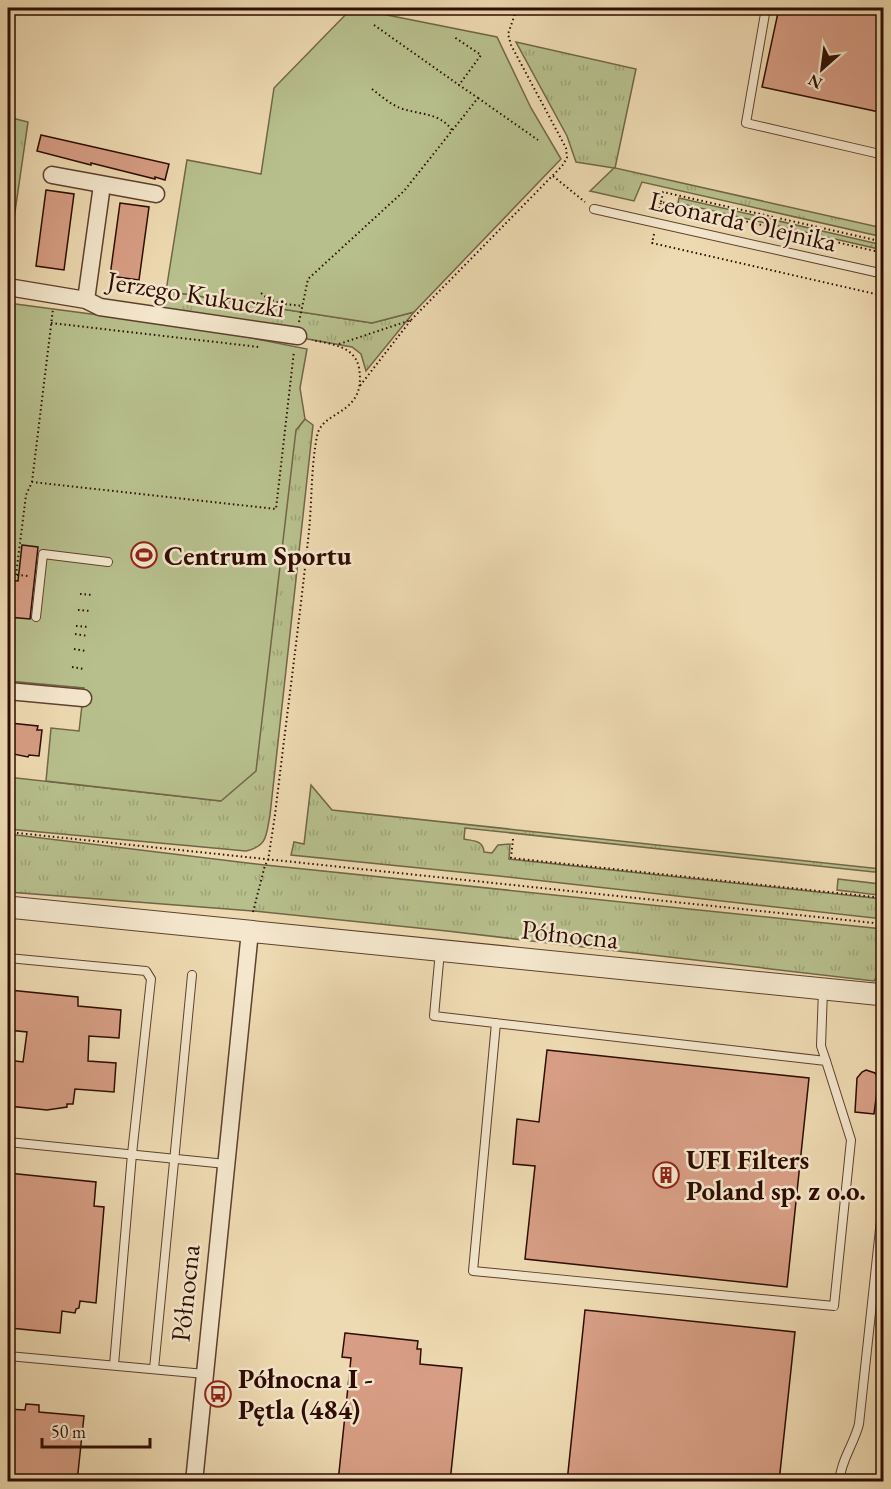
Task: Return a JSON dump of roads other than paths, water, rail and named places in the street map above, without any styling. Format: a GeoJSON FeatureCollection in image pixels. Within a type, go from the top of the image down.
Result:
{"type":"FeatureCollection","features":[{"type":"Feature","properties":{"kind":"street"},"geometry":{"type":"LineString","coordinates":[[52,175],[156,194]]}},
{"type":"Feature","properties":{"kind":"street","name":"Jerzego Kukuczki"},"geometry":{"type":"LineString","coordinates":[[86,300],[102,185]]}},
{"type":"Feature","properties":{"kind":"street","name":"Jerzego Kukuczki"},"geometry":{"type":"LineString","coordinates":[[8,287],[86,300],[100,307],[297,336]]}},
{"type":"Feature","properties":{"kind":"street"},"geometry":{"type":"LineString","coordinates":[[8,691],[83,698]]}},
{"type":"Feature","properties":{"kind":"street","name":"Północna"},"geometry":{"type":"LineString","coordinates":[[8,907],[884,995]]}},
{"type":"Feature","properties":{"kind":"street","name":"Północna"},"geometry":{"type":"LineString","coordinates":[[194,1482],[250,931]]}},
{"type":"Feature","properties":{"kind":"lane"},"geometry":{"type":"LineString","coordinates":[[766,8],[746,123],[884,155]]}},
{"type":"Feature","properties":{"kind":"lane","name":"Leonarda Olejnika"},"geometry":{"type":"LineString","coordinates":[[594,209],[884,274]]}},
{"type":"Feature","properties":{"kind":"lane"},"geometry":{"type":"LineString","coordinates":[[36,617],[43,554],[108,562]]}},
{"type":"Feature","properties":{"kind":"lane"},"geometry":{"type":"LineString","coordinates":[[440,950],[434,1016],[826,1061]]}},
{"type":"Feature","properties":{"kind":"lane"},"geometry":{"type":"LineString","coordinates":[[8,958],[146,971],[151,979],[132,1154],[114,1365]]}},
{"type":"Feature","properties":{"kind":"lane"},"geometry":{"type":"LineString","coordinates":[[154,1369],[192,975]]}},
{"type":"Feature","properties":{"kind":"lane"},"geometry":{"type":"LineString","coordinates":[[496,1023],[473,1271],[834,1306],[851,1140],[821,1046],[823,988]]}},
{"type":"Feature","properties":{"kind":"lane"},"geometry":{"type":"LineString","coordinates":[[8,1142],[226,1164]]}},
{"type":"Feature","properties":{"kind":"lane"},"geometry":{"type":"LineString","coordinates":[[839,1482],[842,1463],[856,1436],[859,1424],[884,1192]]}},
{"type":"Feature","properties":{"kind":"lane"},"geometry":{"type":"LineString","coordinates":[[8,1356],[205,1374]]}},
{"type":"Feature","properties":{"kind":"place","name":"Centrum Sportu"},"geometry":{"type":"Point","coordinates":[144,555]}},
{"type":"Feature","properties":{"kind":"place","name":"UFI Filters Poland sp. z o.o."},"geometry":{"type":"Point","coordinates":[666,1175]}},
{"type":"Feature","properties":{"kind":"place","name":"Północna I - Pętla (484)"},"geometry":{"type":"Point","coordinates":[218,1394]}}]}
